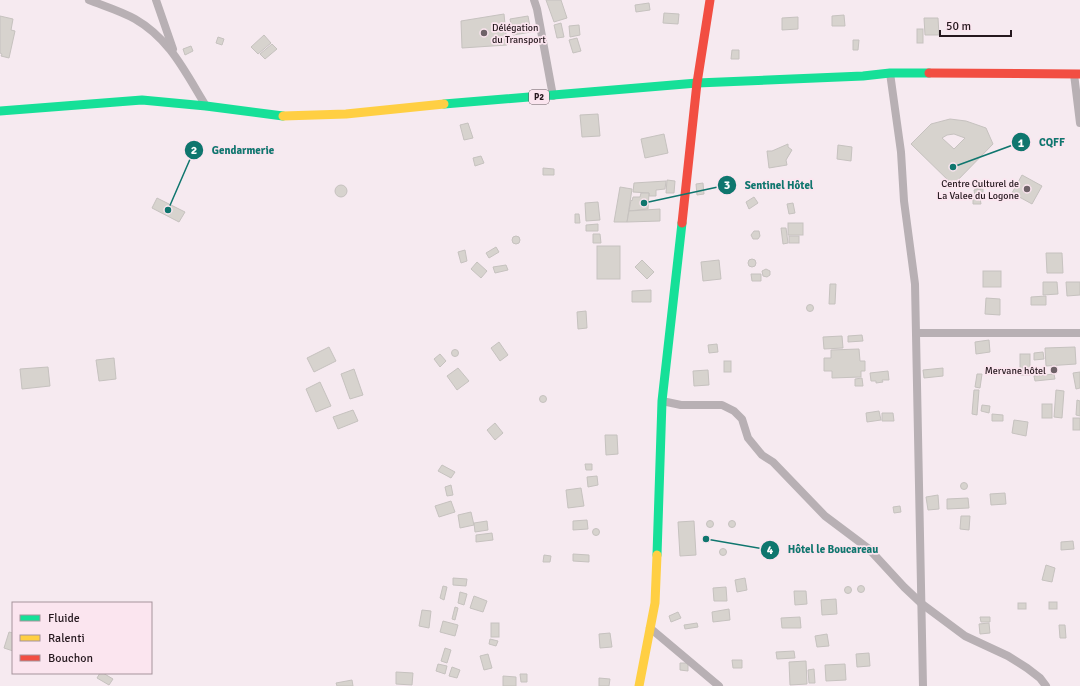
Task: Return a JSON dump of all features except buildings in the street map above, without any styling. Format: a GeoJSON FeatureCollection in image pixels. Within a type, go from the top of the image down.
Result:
{"type":"FeatureCollection","features":[{"type":"Feature","properties":{"kind":"main road"},"geometry":{"type":"LineString","coordinates":[[639,686],[655,603],[662,402],[697,83],[710,0]]}},
{"type":"Feature","properties":{"kind":"main road","name":"P2"},"geometry":{"type":"LineString","coordinates":[[0,111],[142,100],[206,106],[278,116],[346,114],[459,102],[553,96],[697,83],[863,76],[890,73],[1077,74]]}},
{"type":"Feature","properties":{"kind":"street"},"geometry":{"type":"LineString","coordinates":[[89,0],[134,18],[159,36],[174,54],[206,106]]}},
{"type":"Feature","properties":{"kind":"street"},"geometry":{"type":"LineString","coordinates":[[156,0],[174,54]]}},
{"type":"Feature","properties":{"kind":"street"},"geometry":{"type":"LineString","coordinates":[[534,0],[553,96]]}},
{"type":"Feature","properties":{"kind":"street"},"geometry":{"type":"LineString","coordinates":[[890,73],[901,152],[904,201],[915,284],[923,686]]}},
{"type":"Feature","properties":{"kind":"street"},"geometry":{"type":"LineString","coordinates":[[1077,74],[1080,122]]}},
{"type":"Feature","properties":{"kind":"street"},"geometry":{"type":"LineString","coordinates":[[916,333],[1080,333]]}},
{"type":"Feature","properties":{"kind":"street"},"geometry":{"type":"LineString","coordinates":[[662,402],[681,405],[722,405],[734,412],[742,419],[748,438],[762,455],[773,462],[825,516],[869,549],[922,604],[965,636],[1008,656],[1040,678],[1046,686]]}},
{"type":"Feature","properties":{"kind":"street"},"geometry":{"type":"LineString","coordinates":[[650,628],[719,686]]}},
{"type":"Feature","properties":{"kind":"traffic: fast"},"geometry":{"type":"LineString","coordinates":[[444,104],[697,83],[863,76],[890,73],[929,73]]}},
{"type":"Feature","properties":{"kind":"traffic: fast"},"geometry":{"type":"LineString","coordinates":[[0,111],[142,100],[206,106],[283,116]]}},
{"type":"Feature","properties":{"kind":"traffic: fast"},"geometry":{"type":"LineString","coordinates":[[657,555],[662,401],[682,223]]}},
{"type":"Feature","properties":{"kind":"traffic: slow"},"geometry":{"type":"LineString","coordinates":[[283,116],[346,114],[444,104]]}},
{"type":"Feature","properties":{"kind":"traffic: slow"},"geometry":{"type":"LineString","coordinates":[[639,686],[655,603],[657,555]]}},
{"type":"Feature","properties":{"kind":"traffic: jam"},"geometry":{"type":"LineString","coordinates":[[682,223],[697,83],[710,0]]}},
{"type":"Feature","properties":{"kind":"traffic: jam"},"geometry":{"type":"LineString","coordinates":[[929,73],[1080,74]]}},
{"type":"Feature","properties":{"kind":"place","name":"Délégation du Transport"},"geometry":{"type":"Point","coordinates":[484,33]}},
{"type":"Feature","properties":{"kind":"place","name":"CQFF"},"geometry":{"type":"Point","coordinates":[953,167]}},
{"type":"Feature","properties":{"kind":"place","name":"Centre Culturel de La Valee du Logone"},"geometry":{"type":"Point","coordinates":[1027,189]}},
{"type":"Feature","properties":{"kind":"place","name":"Sentinel Hôtel"},"geometry":{"type":"Point","coordinates":[644,203]}},
{"type":"Feature","properties":{"kind":"place","name":"Gendarmerie"},"geometry":{"type":"Point","coordinates":[168,210]}},
{"type":"Feature","properties":{"kind":"place","name":"Mervane hôtel"},"geometry":{"type":"Point","coordinates":[1054,370]}},
{"type":"Feature","properties":{"kind":"place","name":"Hôtel le Boucareau"},"geometry":{"type":"Point","coordinates":[706,539]}}]}
